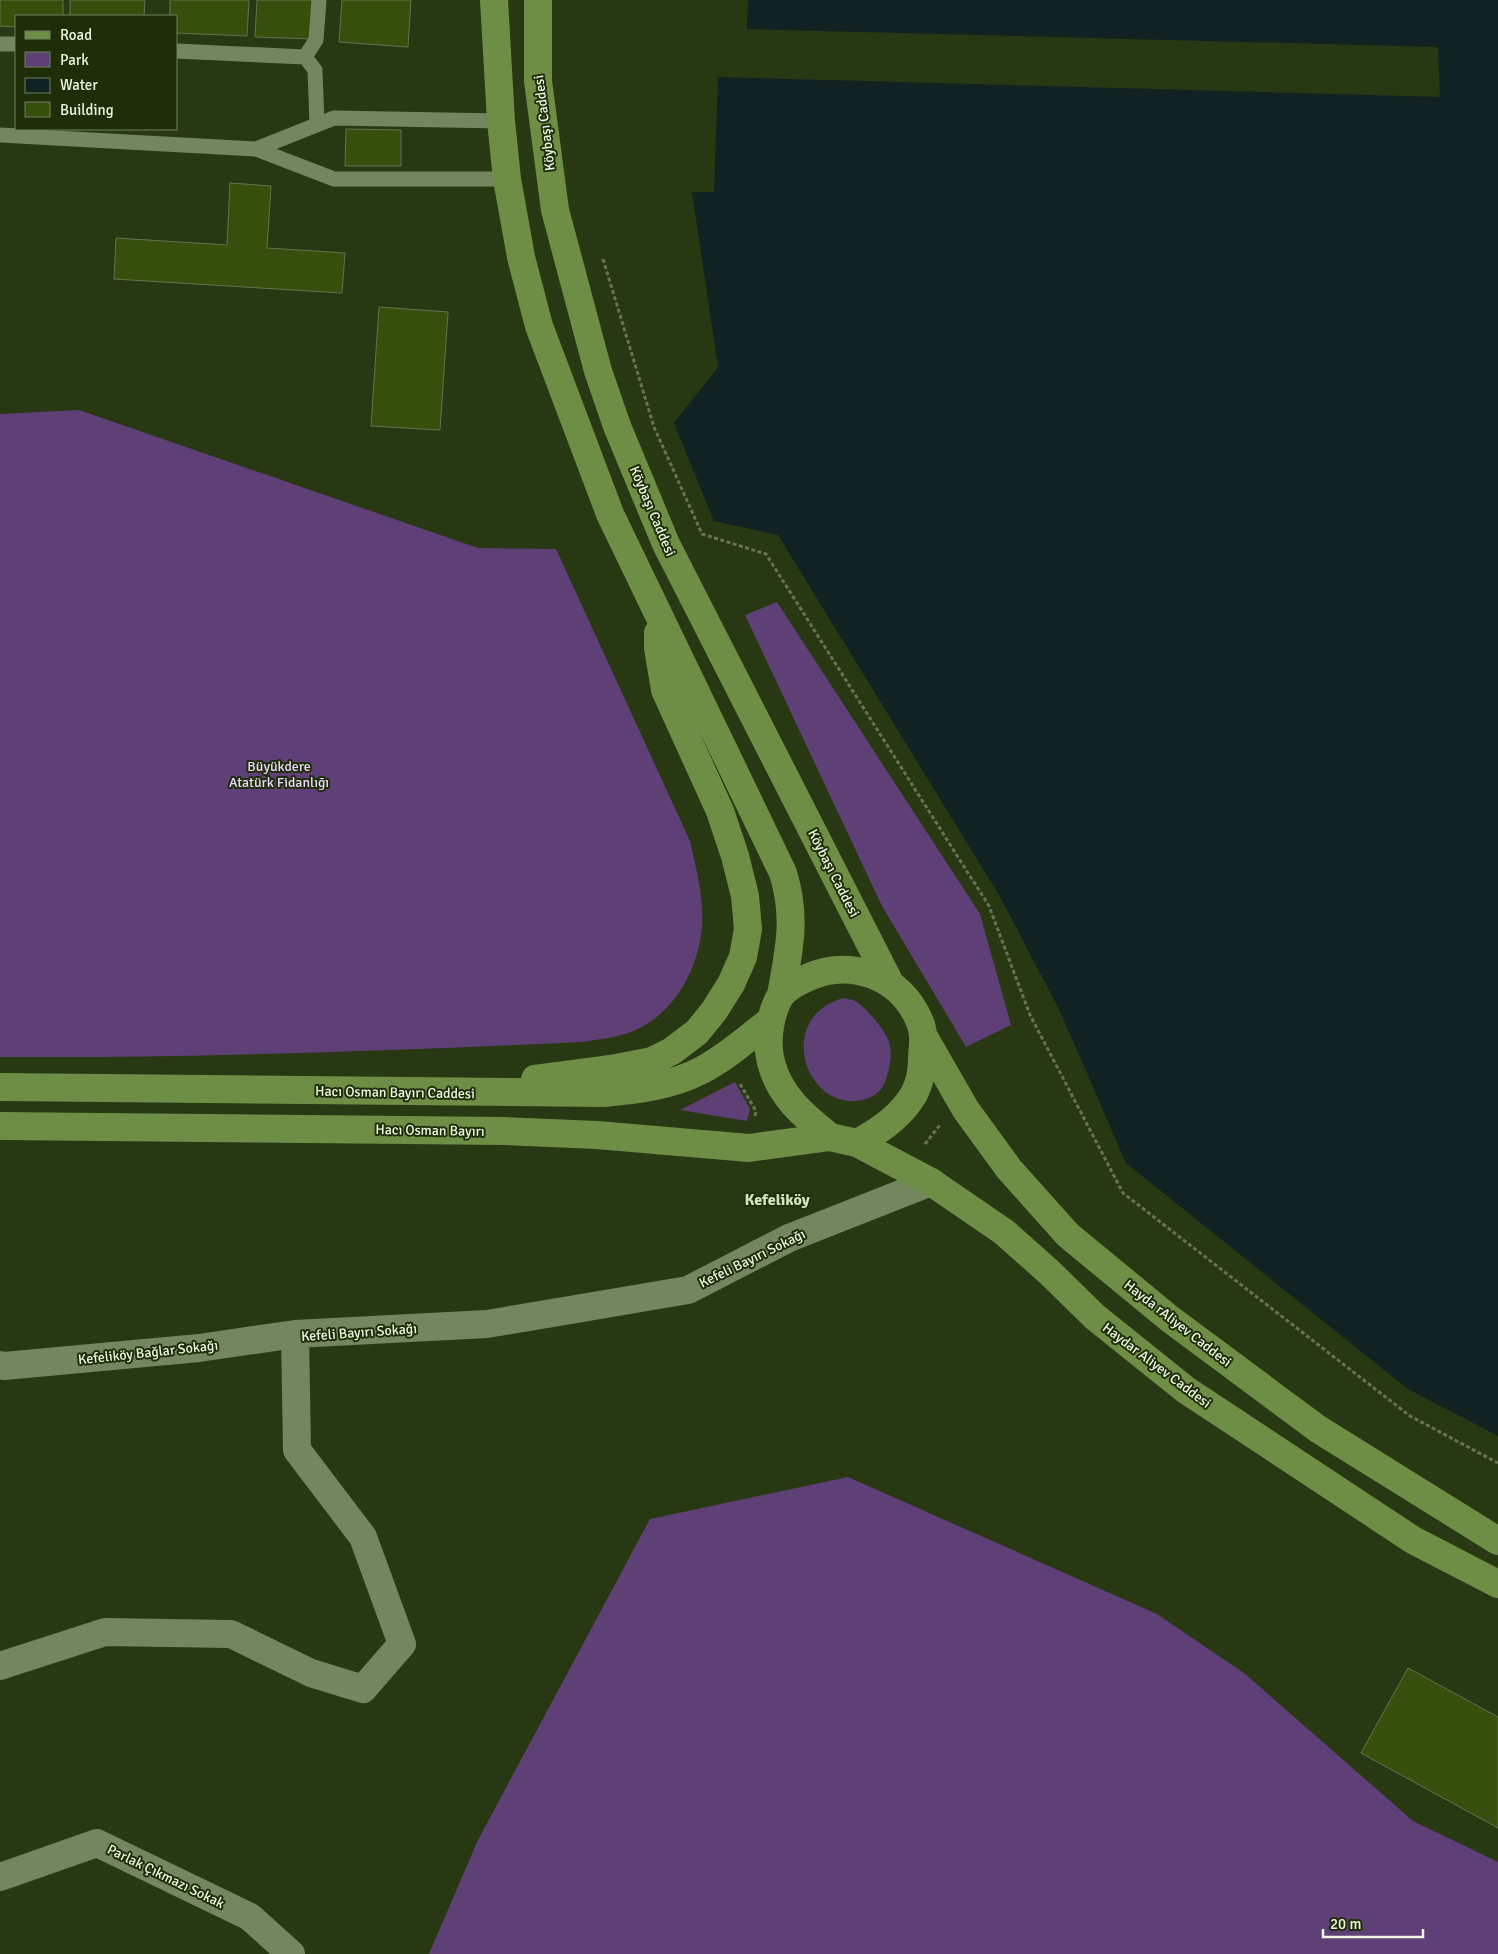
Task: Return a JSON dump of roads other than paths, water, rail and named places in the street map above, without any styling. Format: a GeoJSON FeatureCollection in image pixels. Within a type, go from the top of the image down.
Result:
{"type":"FeatureCollection","features":[{"type":"Feature","properties":{"kind":"main road"},"geometry":{"type":"LineString","coordinates":[[494,0],[501,120],[507,179],[521,257],[539,326],[610,514],[783,873],[789,893],[792,928],[791,942],[767,1040],[769,1060],[780,1086],[792,1102],[830,1137]]}},
{"type":"Feature","properties":{"kind":"main road","name":"Köybaşı Caddesi"},"geometry":{"type":"LineString","coordinates":[[538,0],[538,81],[555,210],[598,371],[617,426],[666,544],[890,983]]}},
{"type":"Feature","properties":{"kind":"main road"},"geometry":{"type":"LineString","coordinates":[[484,1094],[538,1078],[611,1069],[652,1061],[665,1055],[697,1032],[714,1011],[731,984],[743,957],[748,929],[745,896],[735,856],[720,811],[666,690],[658,648],[658,616]]}},
{"type":"Feature","properties":{"kind":"main road"},"geometry":{"type":"LineString","coordinates":[[776,1008],[798,981],[832,969],[869,972],[890,983],[908,1000],[920,1021],[924,1037],[922,1072],[914,1094],[897,1114],[872,1136],[857,1143]]}},
{"type":"Feature","properties":{"kind":"main road","name":"Hacı Osman Bayırı Caddesi"},"geometry":{"type":"LineString","coordinates":[[0,1087],[484,1094],[604,1093],[635,1090],[671,1082],[701,1071],[720,1059],[776,1008]]}},
{"type":"Feature","properties":{"kind":"main road","name":"Hayda rAliyev Caddesi"},"geometry":{"type":"LineString","coordinates":[[924,1037],[966,1110],[1009,1169],[1068,1235],[1170,1318],[1318,1429],[1498,1541]]}},
{"type":"Feature","properties":{"kind":"main road","name":"Hacı Osman Bayırı"},"geometry":{"type":"LineString","coordinates":[[0,1126],[504,1131],[597,1135],[749,1148],[830,1137],[857,1143]]}},
{"type":"Feature","properties":{"kind":"main road","name":"Haydar Aliyev Caddesi"},"geometry":{"type":"LineString","coordinates":[[857,1143],[931,1182],[1004,1232],[1095,1317],[1186,1390],[1413,1540],[1498,1584]]}},
{"type":"Feature","properties":{"kind":"street","name":"Kefeli Bayırı Sokağı"},"geometry":{"type":"LineString","coordinates":[[0,1666],[105,1632],[231,1634],[311,1673],[363,1689],[402,1644],[363,1536],[297,1450],[296,1334],[487,1324],[688,1290],[789,1238],[931,1182]]}},
{"type":"Feature","properties":{"kind":"street","name":"Kefeliköy Bağlar Sokağı"},"geometry":{"type":"LineString","coordinates":[[0,1364],[4,1366],[199,1348],[296,1334]]}},
{"type":"Feature","properties":{"kind":"street","name":"Parlak Çıkmazı Sokak"},"geometry":{"type":"LineString","coordinates":[[0,1877],[97,1843],[250,1917],[292,1954]]}},
{"type":"Feature","properties":{"kind":"lane"},"geometry":{"type":"LineString","coordinates":[[306,57],[316,40],[319,0]]}},
{"type":"Feature","properties":{"kind":"lane"},"geometry":{"type":"LineString","coordinates":[[0,44],[15,44]]}},
{"type":"Feature","properties":{"kind":"lane"},"geometry":{"type":"LineString","coordinates":[[178,51],[306,57]]}},
{"type":"Feature","properties":{"kind":"lane"},"geometry":{"type":"LineString","coordinates":[[306,57],[314,70],[317,125]]}},
{"type":"Feature","properties":{"kind":"lane"},"geometry":{"type":"LineString","coordinates":[[256,149],[334,118],[501,120]]}},
{"type":"Feature","properties":{"kind":"lane"},"geometry":{"type":"LineString","coordinates":[[0,134],[256,149],[334,179],[507,179]]}},
{"type":"Feature","properties":{"kind":"water"},"geometry":{"type":"Polygon","coordinates":[[[748,0],[1498,0],[1498,1436],[1408,1389],[1126,1163],[1059,1009],[999,895],[778,535],[714,521],[674,423],[718,367],[692,192],[714,192],[718,77],[1440,97],[1438,47],[747,29],[748,0]]]}},
{"type":"Feature","properties":{"kind":"district","name":"Kefeliköy"},"geometry":{"type":"Point","coordinates":[777,1199]}},
{"type":"Feature","properties":{"kind":"park label","name":"Büyükdere Atatürk Fidanlığı"},"geometry":{"type":"Point","coordinates":[279,774]}}]}
